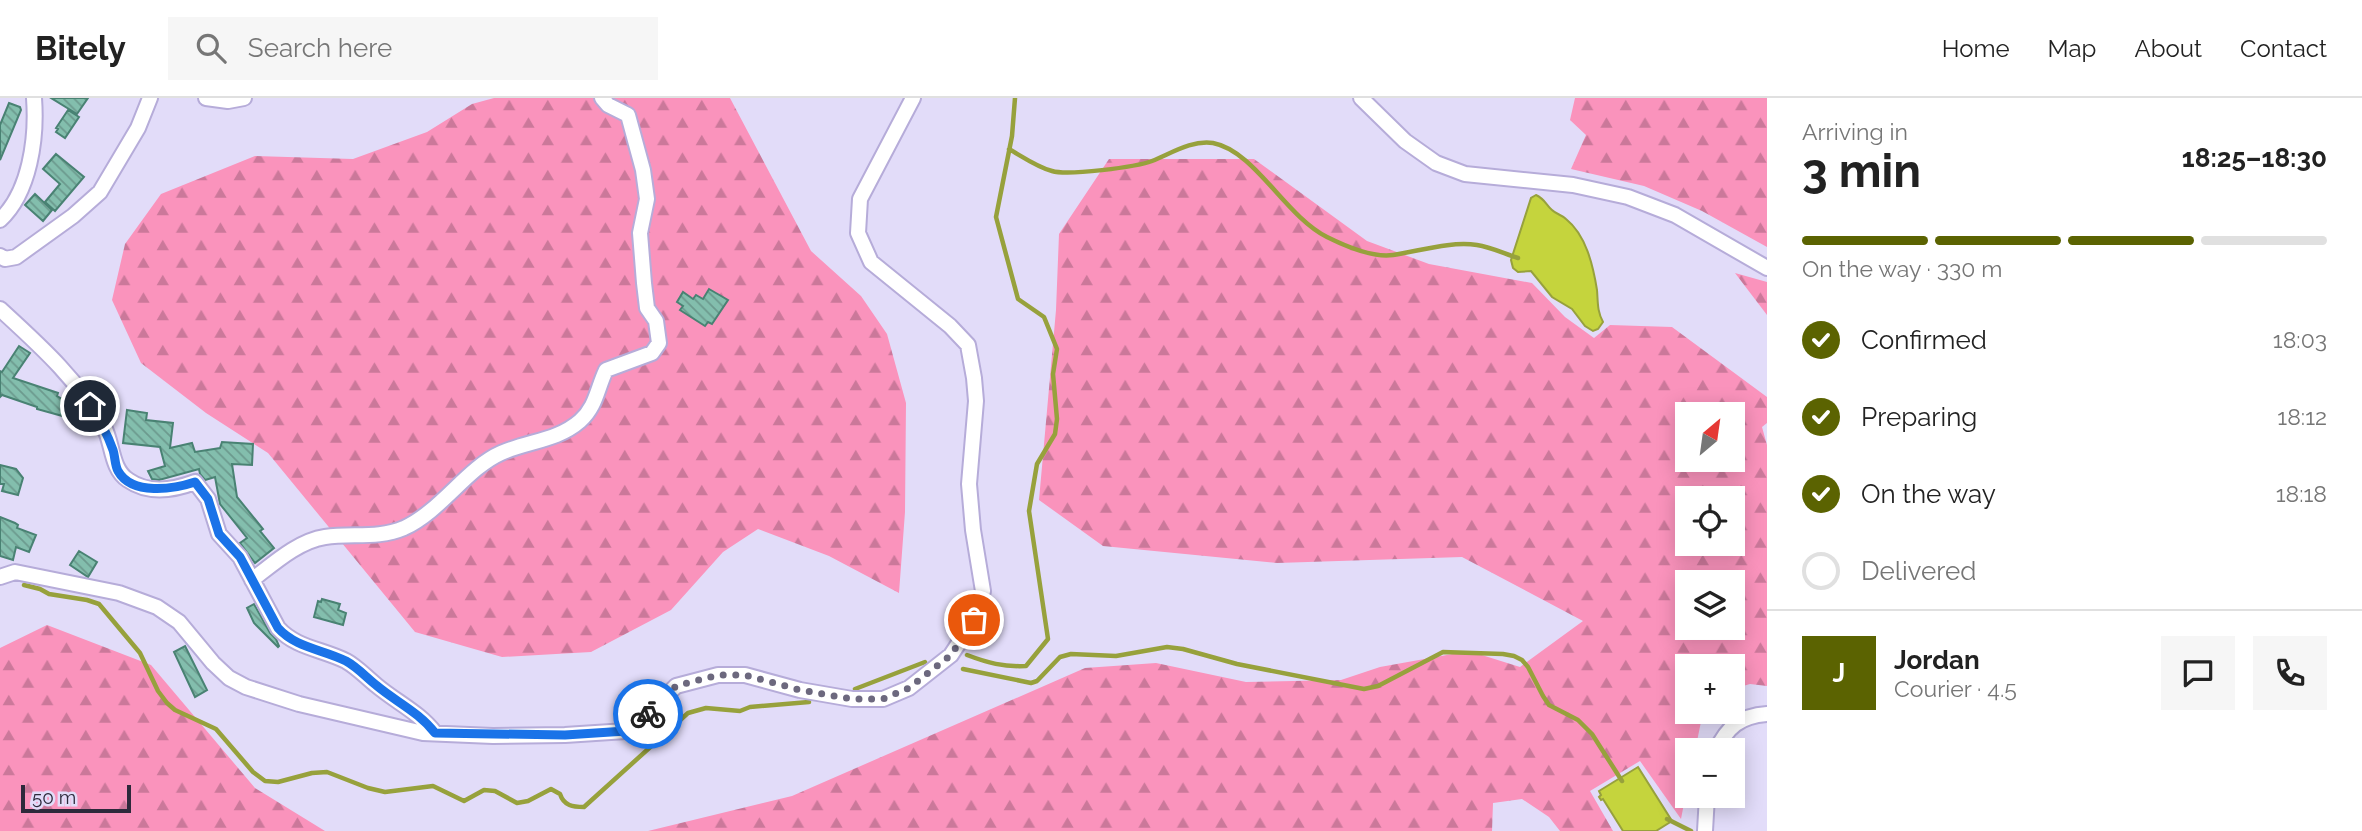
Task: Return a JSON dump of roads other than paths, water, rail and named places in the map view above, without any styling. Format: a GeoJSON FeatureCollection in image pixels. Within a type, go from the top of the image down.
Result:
{"type":"FeatureCollection","features":[{"type":"Feature","properties":{"kind":"street"},"geometry":{"type":"LineString","coordinates":[[0,220],[10,211],[31,162],[36,115],[34,98]]}},
{"type":"Feature","properties":{"kind":"street"},"geometry":{"type":"LineString","coordinates":[[0,257],[16,257],[73,216],[100,192],[138,128],[150,98]]}},
{"type":"Feature","properties":{"kind":"street"},"geometry":{"type":"LineString","coordinates":[[206,98],[229,101],[244,98]]}},
{"type":"Feature","properties":{"kind":"street"},"geometry":{"type":"LineString","coordinates":[[252,580],[304,543],[325,537],[374,536],[403,528],[429,513],[482,465],[500,453],[560,435],[581,421],[596,402],[599,385],[606,370],[652,353],[659,343],[656,321],[648,308],[644,283],[640,233],[647,199],[643,170],[628,114],[608,105],[602,98]]}},
{"type":"Feature","properties":{"kind":"street"},"geometry":{"type":"LineString","coordinates":[[0,577],[15,572],[119,593],[157,607],[179,622],[229,678],[246,687],[299,704],[423,733],[553,735],[626,731],[643,719],[676,686],[718,675],[745,675],[800,690],[852,699],[883,699],[909,688],[951,655],[974,620],[983,591],[972,530],[969,484],[976,401],[968,345],[950,326],[871,262],[858,233],[860,199],[913,98]]}},
{"type":"Feature","properties":{"kind":"street"},"geometry":{"type":"LineString","coordinates":[[1361,98],[1405,141],[1436,163],[1465,174],[1573,185],[1628,197],[1675,215],[1767,268]]}},
{"type":"Feature","properties":{"kind":"street"},"geometry":{"type":"LineString","coordinates":[[0,309],[31,337],[90,406],[104,427],[118,472],[138,486],[154,489],[177,488],[195,482],[208,499],[219,534],[240,557],[278,628],[286,636],[296,643],[347,662],[424,718],[435,733]]}},
{"type":"Feature","properties":{"kind":"street"},"geometry":{"type":"LineString","coordinates":[[1721,738],[1724,732],[1750,715],[1767,714]]}},
{"type":"Feature","properties":{"kind":"street"},"geometry":{"type":"LineString","coordinates":[[1705,831],[1706,808]]}},
{"type":"Feature","properties":{"kind":"waterway"},"geometry":{"type":"LineString","coordinates":[[967,655],[996,664],[1026,666],[1048,639],[1029,511],[1037,464],[1055,434],[1057,419],[1053,374],[1057,349],[1044,317],[1018,299],[996,217],[1012,136],[1015,98]]}},
{"type":"Feature","properties":{"kind":"waterway"},"geometry":{"type":"LineString","coordinates":[[1009,149],[1046,169],[1072,172],[1144,163],[1189,145],[1213,143],[1228,148],[1243,158],[1297,215],[1312,227],[1350,247],[1368,253],[1393,255],[1467,244],[1487,247],[1518,258]]}},
{"type":"Feature","properties":{"kind":"waterway"},"geometry":{"type":"LineString","coordinates":[[24,585],[49,594],[99,604],[140,653],[158,691],[167,703],[175,710],[216,729],[253,772],[265,781],[278,782],[327,772],[385,792],[433,786],[464,801],[484,790],[495,791],[517,803],[528,801],[551,789],[560,794],[569,805],[584,807],[688,713],[706,708],[740,711],[750,707],[809,702]]}},
{"type":"Feature","properties":{"kind":"waterway"},"geometry":{"type":"LineString","coordinates":[[963,669],[1031,683],[1037,681],[1060,657],[1071,654],[1116,656],[1167,647],[1364,689],[1378,686],[1443,652],[1503,654],[1522,660],[1549,705],[1578,720],[1592,734],[1622,781]]}},
{"type":"Feature","properties":{"kind":"waterway"},"geometry":{"type":"LineString","coordinates":[[855,689],[925,662]]}},
{"type":"Feature","properties":{"kind":"waterway"},"geometry":{"type":"LineString","coordinates":[[1667,819],[1691,831]]}}]}
